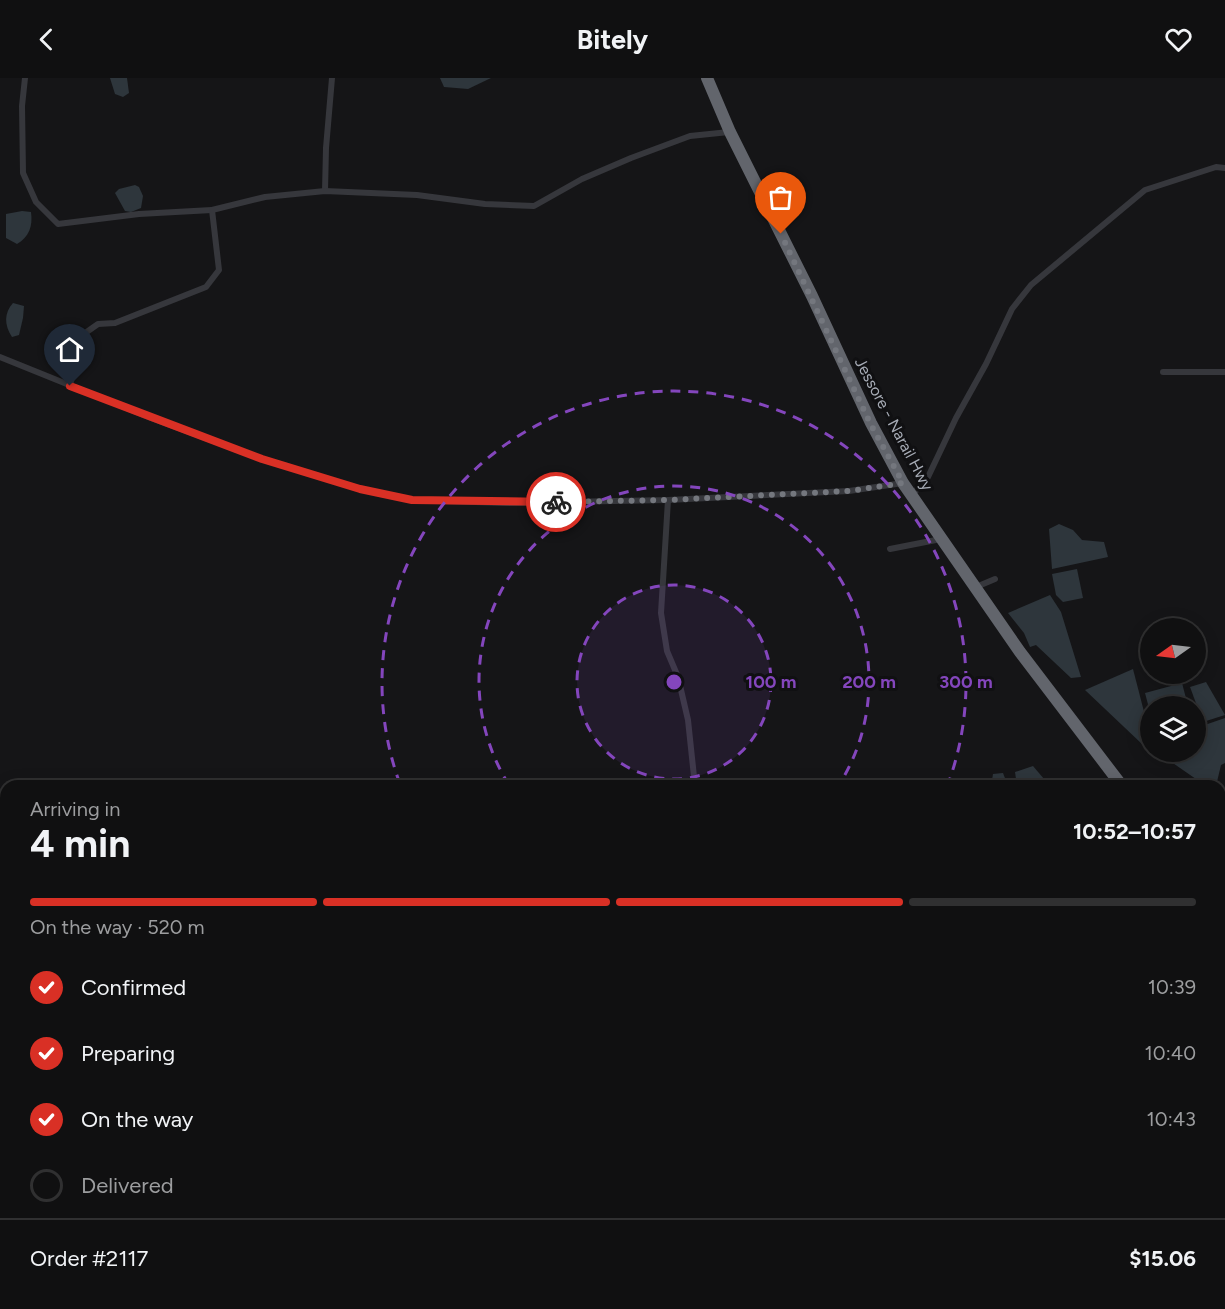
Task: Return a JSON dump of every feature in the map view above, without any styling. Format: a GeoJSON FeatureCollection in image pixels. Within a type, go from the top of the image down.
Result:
{"type":"FeatureCollection","features":[{"type":"Feature","properties":{"kind":"highway","name":"Jessore - Narail Hwy"},"geometry":{"type":"LineString","coordinates":[[707,78],[730,132],[812,296],[870,423],[903,483],[1020,652],[1117,780]]}},
{"type":"Feature","properties":{"kind":"street"},"geometry":{"type":"LineString","coordinates":[[25,78],[22,106],[23,173],[36,202],[58,224],[139,214],[212,210],[265,197],[326,191],[417,195],[485,204],[534,206],[582,179],[631,158],[690,136],[730,132]]}},
{"type":"Feature","properties":{"kind":"street"},"geometry":{"type":"LineString","coordinates":[[326,191],[326,148],[332,78]]}},
{"type":"Feature","properties":{"kind":"street"},"geometry":{"type":"LineString","coordinates":[[912,496],[928,477],[1012,309],[1031,285],[1146,190],[1216,167],[1225,168]]}},
{"type":"Feature","properties":{"kind":"street"},"geometry":{"type":"LineString","coordinates":[[70,386],[81,336],[99,324],[115,323],[206,287],[219,270],[212,210]]}},
{"type":"Feature","properties":{"kind":"street"},"geometry":{"type":"LineString","coordinates":[[0,357],[70,386],[294,470],[360,489],[412,500],[506,503],[668,500],[849,491],[903,483]]}},
{"type":"Feature","properties":{"kind":"street"},"geometry":{"type":"LineString","coordinates":[[1163,372],[1225,372]]}},
{"type":"Feature","properties":{"kind":"street"},"geometry":{"type":"LineString","coordinates":[[668,500],[662,628],[667,651],[678,677],[688,720],[694,780]]}},
{"type":"Feature","properties":{"kind":"street"},"geometry":{"type":"LineString","coordinates":[[890,549],[941,538]]}},
{"type":"Feature","properties":{"kind":"street"},"geometry":{"type":"LineString","coordinates":[[975,588],[995,579]]}},
{"type":"Feature","properties":{"kind":"shaded area"},"geometry":{"type":"Polygon","coordinates":[[[110,78],[127,78],[129,93],[123,97],[115,94],[110,78]]]}},
{"type":"Feature","properties":{"kind":"shaded area"},"geometry":{"type":"Polygon","coordinates":[[[440,78],[491,78],[468,89],[444,87],[440,78]]]}},
{"type":"Feature","properties":{"kind":"shaded area"},"geometry":{"type":"Polygon","coordinates":[[[135,185],[139,187],[143,196],[141,208],[131,212],[125,211],[115,193],[119,189],[135,185]]]}},
{"type":"Feature","properties":{"kind":"shaded area"},"geometry":{"type":"Polygon","coordinates":[[[31,212],[31,222],[29,231],[17,244],[6,238],[6,214],[31,212]]]}},
{"type":"Feature","properties":{"kind":"shaded area"},"geometry":{"type":"Polygon","coordinates":[[[13,303],[24,306],[19,335],[12,337],[6,319],[13,303]]]}},
{"type":"Feature","properties":{"kind":"shaded area"},"geometry":{"type":"Polygon","coordinates":[[[1059,524],[1073,530],[1082,540],[1104,542],[1108,557],[1052,569],[1049,529],[1059,524]]]}},
{"type":"Feature","properties":{"kind":"shaded area"},"geometry":{"type":"Polygon","coordinates":[[[1077,569],[1083,598],[1063,602],[1056,595],[1052,574],[1077,569]]]}},
{"type":"Feature","properties":{"kind":"shaded area"},"geometry":{"type":"Polygon","coordinates":[[[1050,595],[1061,612],[1081,677],[1071,678],[1036,645],[1030,647],[1024,633],[1008,613],[1050,595]]]}},
{"type":"Feature","properties":{"kind":"shaded area"},"geometry":{"type":"Polygon","coordinates":[[[1133,669],[1140,696],[1140,742],[1085,690],[1133,669]]]}},
{"type":"Feature","properties":{"kind":"shaded area"},"geometry":{"type":"Polygon","coordinates":[[[1206,682],[1225,715],[1206,721],[1206,696],[1193,696],[1190,687],[1206,684],[1206,682]]]}},
{"type":"Feature","properties":{"kind":"shaded area"},"geometry":{"type":"Polygon","coordinates":[[[1182,684],[1185,696],[1146,696],[1145,693],[1182,684]]]}},
{"type":"Feature","properties":{"kind":"shaded area"},"geometry":{"type":"Polygon","coordinates":[[[1225,718],[1225,763],[1221,765],[1217,780],[1197,780],[1171,762],[1206,762],[1206,725],[1225,718]]]}},
{"type":"Feature","properties":{"kind":"shaded area"},"geometry":{"type":"Polygon","coordinates":[[[1033,766],[1045,780],[1016,780],[1015,772],[1033,766]]]}},
{"type":"Feature","properties":{"kind":"shaded area"},"geometry":{"type":"Polygon","coordinates":[[[1003,773],[1006,780],[992,780],[993,774],[1003,773]]]}},
{"type":"Feature","properties":{"kind":"way so far"},"geometry":{"type":"LineString","coordinates":[[556,502],[668,500],[849,491],[903,483],[870,423],[781,234]]}},
{"type":"Feature","properties":{"kind":"route"},"geometry":{"type":"LineString","coordinates":[[70,386],[262,459],[360,489],[412,500],[556,502]]}}]}
